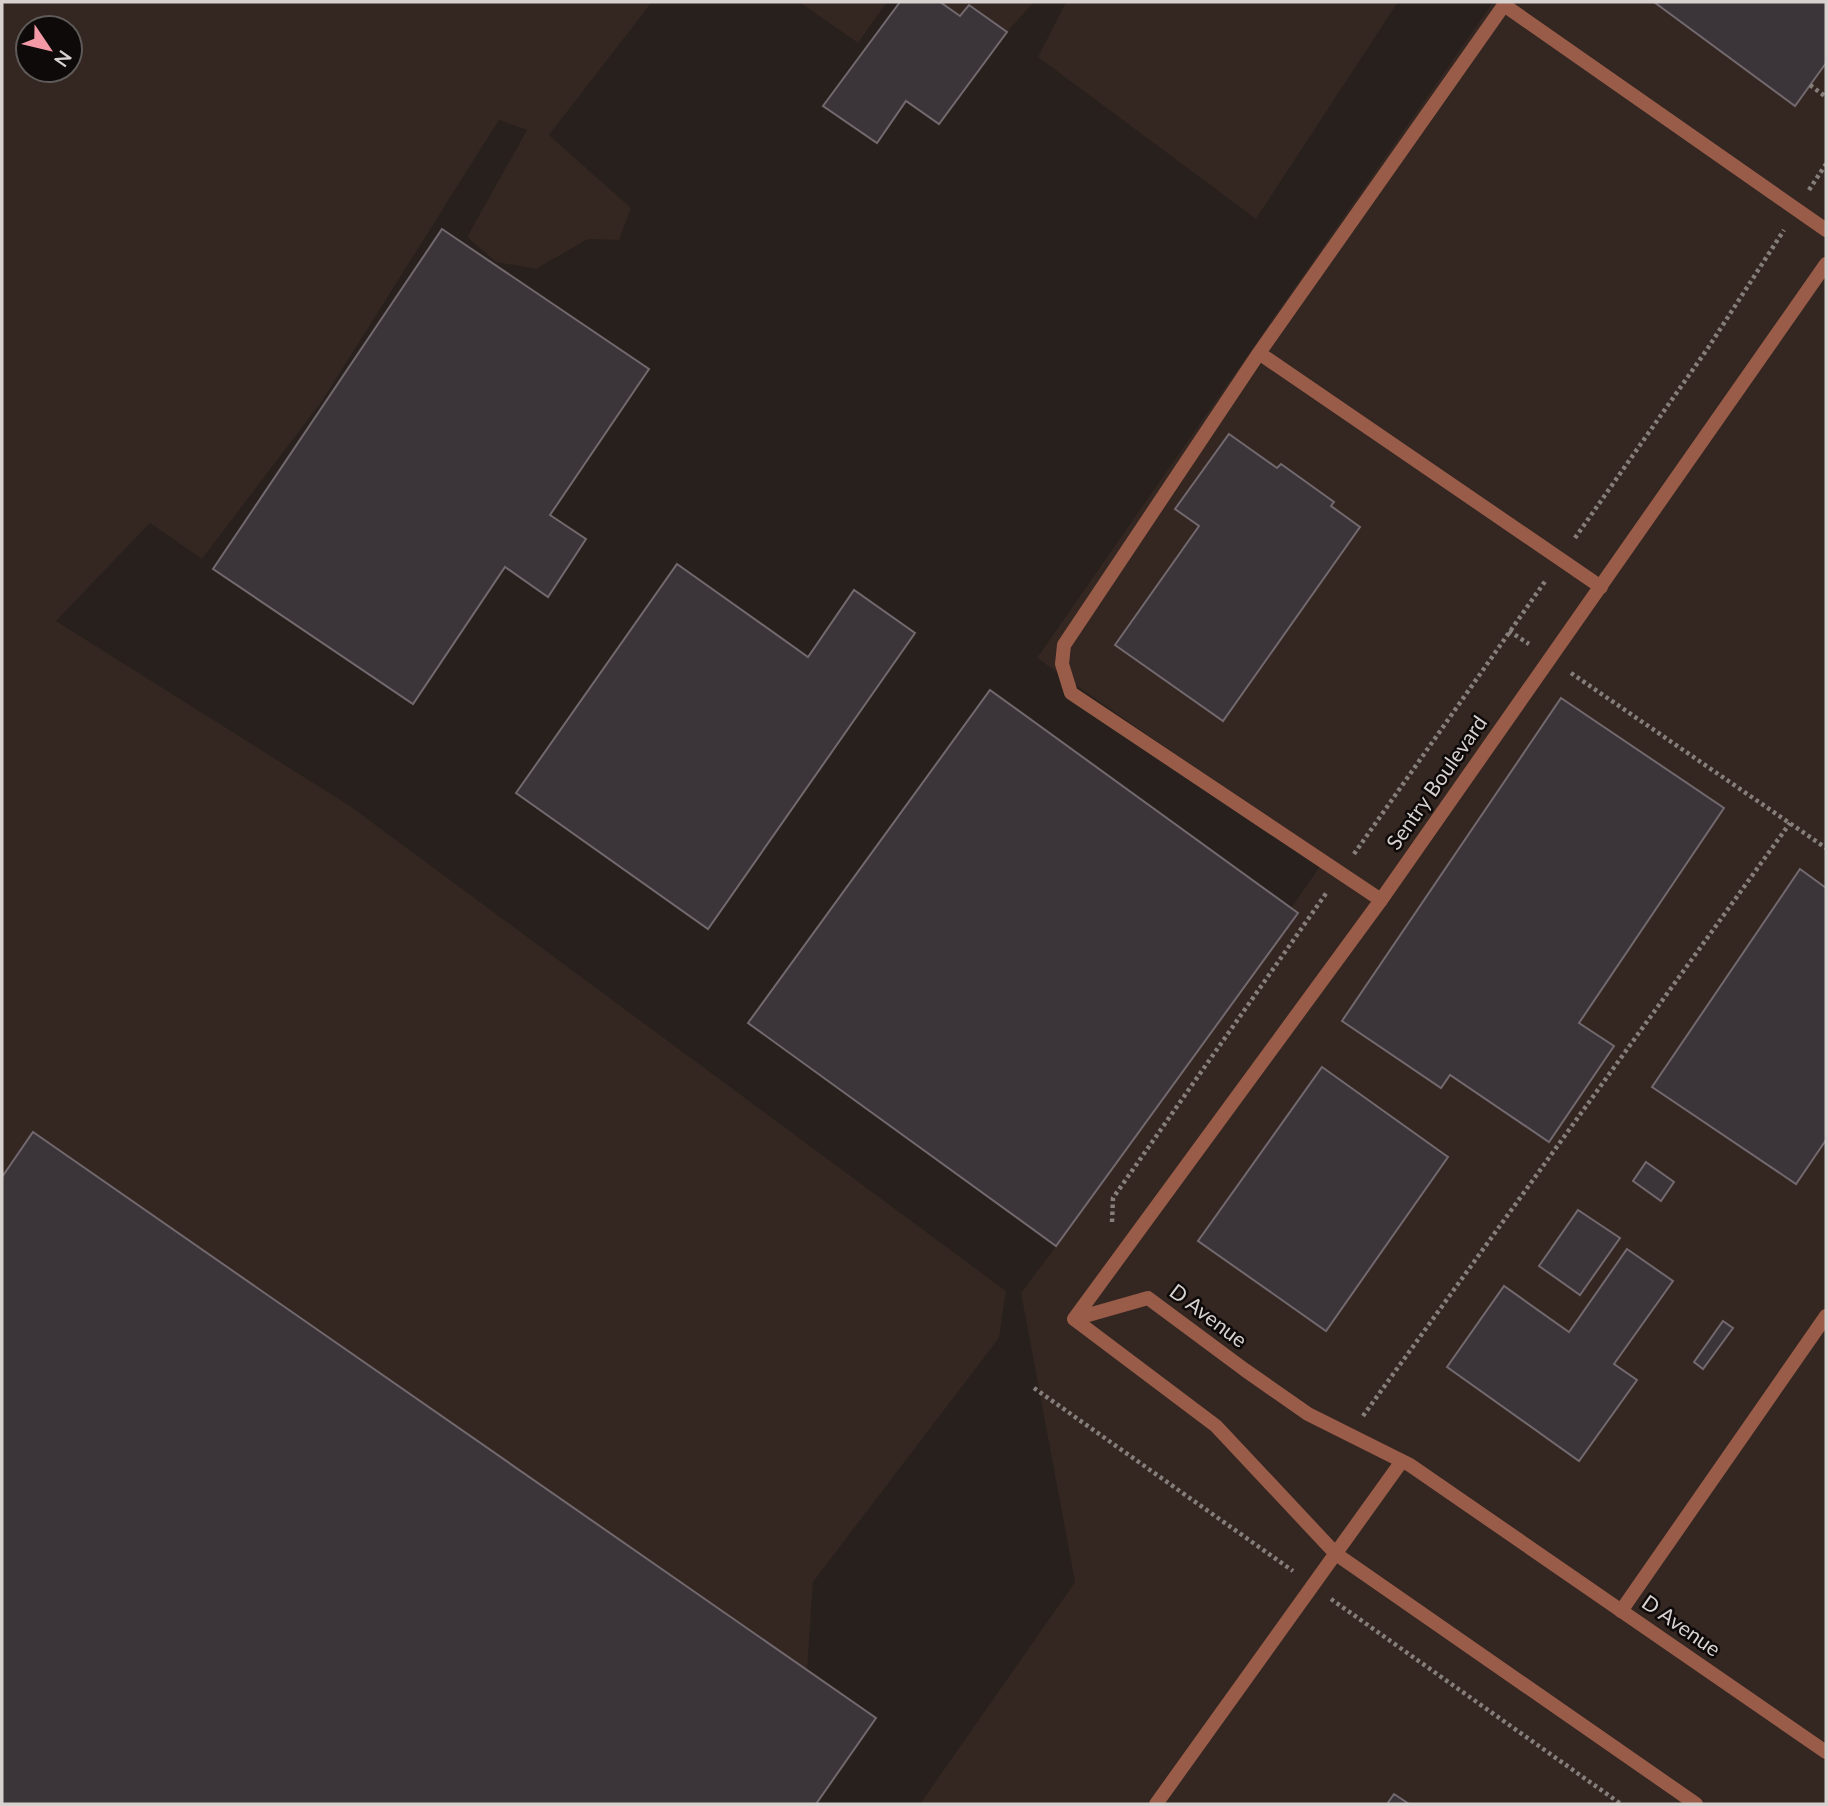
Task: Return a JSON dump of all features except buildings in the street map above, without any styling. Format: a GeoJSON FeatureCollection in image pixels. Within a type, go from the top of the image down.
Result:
{"type":"FeatureCollection","features":[{"type":"Feature","properties":{"kind":"street"},"geometry":{"type":"LineString","coordinates":[[1381,900],[1071,693],[1062,664],[1064,645],[1259,353],[1505,4],[1826,230]]}},
{"type":"Feature","properties":{"kind":"street","name":"Sentry Boulevard"},"geometry":{"type":"LineString","coordinates":[[1074,1319],[1381,900],[1826,264]]}},
{"type":"Feature","properties":{"kind":"street"},"geometry":{"type":"LineString","coordinates":[[1259,353],[1601,587]]}},
{"type":"Feature","properties":{"kind":"street","name":"D Avenue"},"geometry":{"type":"LineString","coordinates":[[1074,1319],[1148,1298],[1298,1406],[1402,1461],[1826,1752]]}},
{"type":"Feature","properties":{"kind":"street"},"geometry":{"type":"LineString","coordinates":[[1621,1611],[1826,1316]]}},
{"type":"Feature","properties":{"kind":"street"},"geometry":{"type":"LineString","coordinates":[[1074,1319],[1216,1426],[1336,1554],[1696,1804]]}},
{"type":"Feature","properties":{"kind":"street"},"geometry":{"type":"LineString","coordinates":[[1156,1804],[1402,1461]]}},
{"type":"Feature","properties":{"kind":"path"},"geometry":{"type":"LineString","coordinates":[[1810,85],[1826,97]]}},
{"type":"Feature","properties":{"kind":"path"},"geometry":{"type":"LineString","coordinates":[[1112,1223],[1113,1198],[1708,348],[1826,164]]}},
{"type":"Feature","properties":{"kind":"path"},"geometry":{"type":"LineString","coordinates":[[1510,631],[1826,848]]}},
{"type":"Feature","properties":{"kind":"path"},"geometry":{"type":"LineString","coordinates":[[1350,1434],[1790,823]]}},
{"type":"Feature","properties":{"kind":"shaded area"},"geometry":{"type":"Polygon","coordinates":[[[2,2],[652,2],[549,135],[631,208],[619,240],[588,239],[536,269],[496,262],[467,237],[527,130],[499,120],[322,401],[202,559],[150,523],[56,621],[350,806],[1006,1291],[999,1338],[813,1582],[802,1744],[30,1182],[2,1174],[2,2]]]}},
{"type":"Feature","properties":{"kind":"shaded area"},"geometry":{"type":"Polygon","coordinates":[[[799,2],[887,2],[858,43],[799,2]]]}},
{"type":"Feature","properties":{"kind":"shaded area"},"geometry":{"type":"Polygon","coordinates":[[[939,2],[1034,2],[1007,32],[970,5],[960,16],[939,2]]]}},
{"type":"Feature","properties":{"kind":"shaded area"},"geometry":{"type":"Polygon","coordinates":[[[1066,2],[1398,2],[1256,219],[1038,57],[1066,2]]]}},
{"type":"Feature","properties":{"kind":"shaded area"},"geometry":{"type":"Polygon","coordinates":[[[1493,2],[1826,2],[1826,1804],[920,1804],[1075,1582],[1021,1293],[1325,859],[1037,658],[1493,2]]]}}]}
